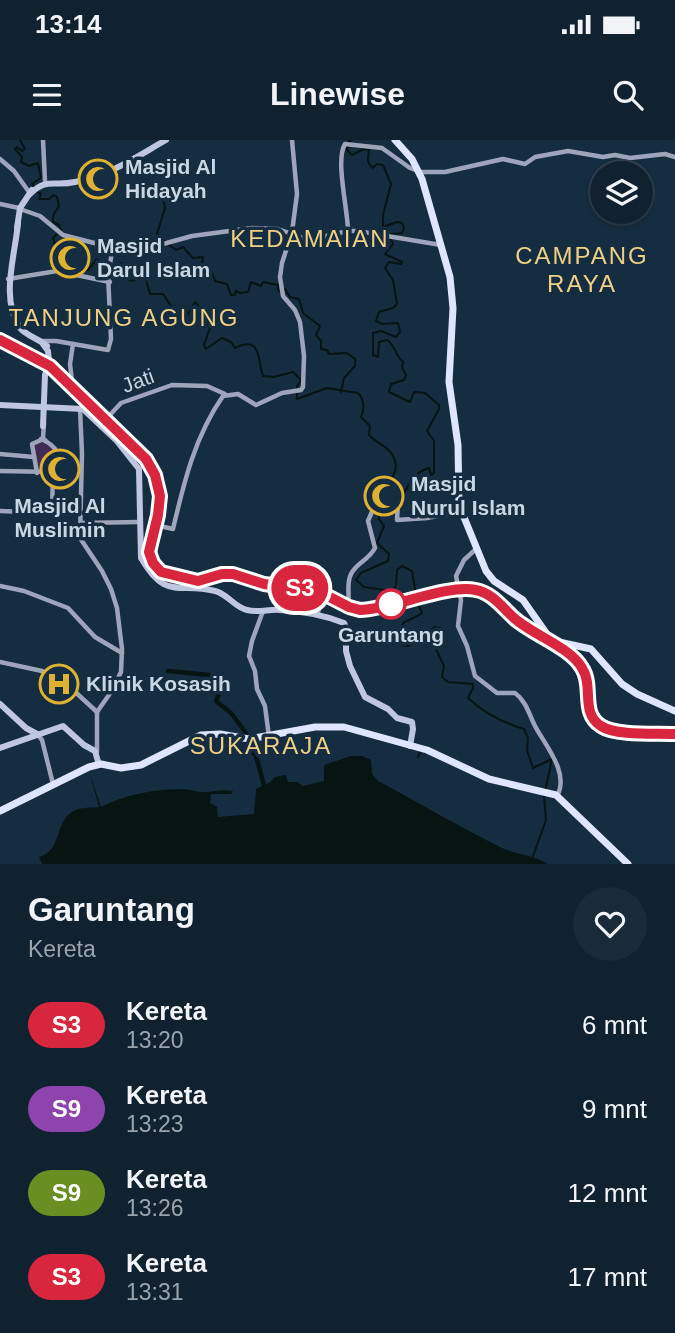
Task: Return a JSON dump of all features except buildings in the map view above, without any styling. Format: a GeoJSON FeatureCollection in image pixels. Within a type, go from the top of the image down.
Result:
{"type":"FeatureCollection","features":[{"type":"Feature","properties":{"kind":"highway"},"geometry":{"type":"LineString","coordinates":[[396,140],[417,169],[451,276],[454,298],[450,376],[460,441],[461,511],[476,548],[491,578],[523,600],[549,637],[591,649],[622,684],[637,694],[675,709]]}},
{"type":"Feature","properties":{"kind":"highway"},"geometry":{"type":"LineString","coordinates":[[439,232],[453,297],[449,382],[457,436],[462,509],[476,548]]}},
{"type":"Feature","properties":{"kind":"highway"},"geometry":{"type":"LineString","coordinates":[[0,810],[99,764],[121,768],[135,766],[165,754],[195,737],[223,735],[247,740],[336,727],[410,745],[441,755],[478,774],[557,797],[628,864]]}},
{"type":"Feature","properties":{"kind":"main road"},"geometry":{"type":"LineString","coordinates":[[17,229],[20,207],[32,188],[45,181],[61,183],[109,172],[164,140]]}},
{"type":"Feature","properties":{"kind":"main road"},"geometry":{"type":"LineString","coordinates":[[42,428],[49,361],[44,344],[18,328],[6,308],[5,280],[20,208],[32,188],[45,182],[66,184],[99,176],[113,171],[136,156]]}},
{"type":"Feature","properties":{"kind":"main road"},"geometry":{"type":"LineString","coordinates":[[43,408],[48,362],[44,344]]}},
{"type":"Feature","properties":{"kind":"main road"},"geometry":{"type":"LineString","coordinates":[[0,405],[82,411],[121,445],[139,469],[141,558],[160,581],[171,587],[217,591],[241,608],[317,615],[345,625],[346,651],[362,693],[368,700],[388,709],[397,718],[411,722],[414,729],[410,745]]}},
{"type":"Feature","properties":{"kind":"main road"},"geometry":{"type":"LineString","coordinates":[[0,704],[28,730],[37,734]]}},
{"type":"Feature","properties":{"kind":"main road"},"geometry":{"type":"LineString","coordinates":[[1,747],[63,726],[85,745],[96,750],[99,764]]}},
{"type":"Feature","properties":{"kind":"main road"},"geometry":{"type":"LineString","coordinates":[[28,730],[29,739]]}},
{"type":"Feature","properties":{"kind":"street"},"geometry":{"type":"LineString","coordinates":[[43,140],[45,181]]}},
{"type":"Feature","properties":{"kind":"street"},"geometry":{"type":"LineString","coordinates":[[160,526],[173,529],[181,491],[195,447],[209,416],[225,394],[241,394],[256,405],[303,387],[300,325],[295,310],[282,292],[281,267],[292,232],[297,182],[292,140]]}},
{"type":"Feature","properties":{"kind":"street"},"geometry":{"type":"LineString","coordinates":[[348,231],[343,147],[349,144],[383,149],[417,169],[445,172],[505,159],[525,164],[535,157],[568,151],[603,157],[616,155],[630,158],[665,154],[675,158]]}},
{"type":"Feature","properties":{"kind":"street"},"geometry":{"type":"LineString","coordinates":[[0,159],[32,188]]}},
{"type":"Feature","properties":{"kind":"street"},"geometry":{"type":"LineString","coordinates":[[0,204],[40,216],[59,233],[113,247],[140,248],[192,236],[252,228],[292,232],[307,240],[348,231],[441,245]]}},
{"type":"Feature","properties":{"kind":"street"},"geometry":{"type":"LineString","coordinates":[[44,344],[72,344],[108,350],[111,339],[108,274],[113,247]]}},
{"type":"Feature","properties":{"kind":"street"},"geometry":{"type":"LineString","coordinates":[[5,280],[57,271],[110,282]]}},
{"type":"Feature","properties":{"kind":"street"},"geometry":{"type":"LineString","coordinates":[[72,344],[71,379],[146,452],[156,468],[164,493],[163,511],[155,547],[157,563],[149,570]]}},
{"type":"Feature","properties":{"kind":"street","name":"Jati"},"geometry":{"type":"LineString","coordinates":[[108,416],[121,403],[172,385],[208,386],[225,394]]}},
{"type":"Feature","properties":{"kind":"street"},"geometry":{"type":"LineString","coordinates":[[43,408],[44,440]]}},
{"type":"Feature","properties":{"kind":"street"},"geometry":{"type":"LineString","coordinates":[[82,411],[81,542],[102,571],[116,604],[122,653],[120,673],[97,712],[96,750]]}},
{"type":"Feature","properties":{"kind":"street"},"geometry":{"type":"LineString","coordinates":[[37,472],[32,444],[44,440],[54,446],[58,453],[58,462],[53,471],[52,513]]}},
{"type":"Feature","properties":{"kind":"street"},"geometry":{"type":"LineString","coordinates":[[0,454],[34,457]]}},
{"type":"Feature","properties":{"kind":"street"},"geometry":{"type":"LineString","coordinates":[[0,471],[53,471]]}},
{"type":"Feature","properties":{"kind":"street"},"geometry":{"type":"LineString","coordinates":[[317,615],[325,592],[348,604],[349,578],[375,548],[368,521],[374,507],[387,492],[397,501],[396,519],[427,518],[461,511]]}},
{"type":"Feature","properties":{"kind":"street"},"geometry":{"type":"LineString","coordinates":[[0,511],[81,514]]}},
{"type":"Feature","properties":{"kind":"street"},"geometry":{"type":"LineString","coordinates":[[80,523],[140,522]]}},
{"type":"Feature","properties":{"kind":"street"},"geometry":{"type":"LineString","coordinates":[[476,548],[462,563],[456,578],[461,600],[459,629],[477,679],[496,694],[515,693],[524,702],[555,759],[561,787],[557,797]]}},
{"type":"Feature","properties":{"kind":"street"},"geometry":{"type":"LineString","coordinates":[[0,586],[24,590],[66,607],[95,637],[122,653]]}},
{"type":"Feature","properties":{"kind":"street"},"geometry":{"type":"LineString","coordinates":[[263,610],[251,641],[249,656],[255,671],[257,689],[265,706],[269,736]]}},
{"type":"Feature","properties":{"kind":"street"},"geometry":{"type":"LineString","coordinates":[[0,662],[44,672],[72,689],[97,712]]}},
{"type":"Feature","properties":{"kind":"street"},"geometry":{"type":"LineString","coordinates":[[37,734],[42,740],[54,784]]}},
{"type":"Feature","properties":{"kind":"shaded area"},"geometry":{"type":"Polygon","coordinates":[[[47,441],[58,453],[54,471],[37,473],[32,444],[47,441]]]}},
{"type":"Feature","properties":{"kind":"shaded area"},"geometry":{"type":"Polygon","coordinates":[[[351,756],[362,756],[371,760],[372,774],[378,781],[502,848],[547,864],[42,864],[39,857],[52,848],[69,814],[79,809],[99,807],[89,771],[101,807],[141,793],[162,790],[233,791],[231,794],[211,794],[210,803],[217,807],[218,817],[254,814],[256,789],[275,777],[286,775],[288,782],[297,782],[303,786],[324,781],[324,765],[351,756]]]}},
{"type":"Feature","properties":{"kind":"waterway"},"geometry":{"type":"LineString","coordinates":[[20,140],[25,149],[15,149],[22,157],[21,162],[29,166],[38,163],[41,178],[32,184],[34,187]]}},
{"type":"Feature","properties":{"kind":"waterway"},"geometry":{"type":"LineString","coordinates":[[352,140],[349,141],[347,150],[352,155],[364,149],[369,150],[369,164],[373,168],[377,164],[383,165],[391,184],[383,215],[383,227],[397,222],[402,223],[404,228],[402,233],[391,234]]}},
{"type":"Feature","properties":{"kind":"waterway"},"geometry":{"type":"LineString","coordinates":[[37,192],[41,194],[39,199],[49,199],[54,195],[57,197],[59,206],[53,222],[59,225],[61,230]]}},
{"type":"Feature","properties":{"kind":"waterway"},"geometry":{"type":"LineString","coordinates":[[163,199],[165,208],[157,234],[165,241]]}},
{"type":"Feature","properties":{"kind":"waterway"},"geometry":{"type":"LineString","coordinates":[[57,234],[53,238],[57,250],[72,250],[82,256],[81,264],[71,267],[72,272],[88,270],[97,259],[109,269],[121,263],[122,272],[130,281],[144,273],[150,294],[163,294],[178,313],[186,317],[195,302],[198,305],[210,328],[204,345],[206,349],[222,338],[231,342],[235,348],[250,344],[257,351],[263,376],[274,377],[293,372],[301,380],[297,387],[297,399],[327,388],[358,393],[363,404],[361,417],[370,426],[369,435],[394,458],[395,472],[381,484],[385,490]]}},
{"type":"Feature","properties":{"kind":"waterway"},"geometry":{"type":"LineString","coordinates":[[391,239],[393,244],[385,254],[402,262],[389,262],[385,268],[393,280],[397,304],[379,312],[376,321],[382,324],[398,323],[400,332],[396,337],[381,331],[373,333],[373,355],[378,357],[379,342],[387,340],[403,362],[402,368],[406,375],[404,380],[391,384],[389,392],[410,402],[414,392],[425,393],[439,405],[427,431],[434,441],[434,473],[431,475],[429,468],[418,473],[399,499]]}},
{"type":"Feature","properties":{"kind":"waterway"},"geometry":{"type":"LineString","coordinates":[[169,245],[176,250],[183,247],[193,258],[203,257],[202,262],[210,267],[215,281],[227,284],[231,295],[235,295],[236,291],[248,292],[251,282],[261,286],[263,282],[278,285],[281,292]]}},
{"type":"Feature","properties":{"kind":"waterway"},"geometry":{"type":"LineString","coordinates":[[285,289],[290,297],[299,299],[303,313],[320,326],[316,335],[321,341],[321,349],[327,350],[329,354],[347,353],[355,359],[355,366],[344,378],[341,392]]}},
{"type":"Feature","properties":{"kind":"waterway"},"geometry":{"type":"LineString","coordinates":[[395,503],[390,508],[379,509],[379,519],[384,526],[377,543],[389,554],[388,561],[361,573],[356,580],[364,587],[392,591],[396,586],[397,570],[402,566],[412,571],[422,613],[402,625],[403,645],[409,646],[435,627],[441,629],[436,649],[444,666],[442,677],[448,682],[473,684],[468,698],[494,717],[524,729],[533,768],[552,759],[545,791]]}},
{"type":"Feature","properties":{"kind":"waterway"},"geometry":{"type":"LineString","coordinates":[[168,671],[209,675],[223,684],[216,701],[231,713],[246,733],[247,745],[256,756],[264,785]]}},
{"type":"Feature","properties":{"kind":"waterway"},"geometry":{"type":"LineString","coordinates":[[418,757],[420,752]]}},
{"type":"Feature","properties":{"kind":"waterway"},"geometry":{"type":"LineString","coordinates":[[533,856],[546,820],[544,796]]}},
{"type":"Feature","properties":{"kind":"railway"},"geometry":{"type":"LineString","coordinates":[[0,340],[50,366],[146,459],[155,475],[160,496],[149,552],[155,566],[165,574],[201,581],[221,574],[233,574],[268,585],[318,591],[360,610],[458,590],[480,591],[494,599],[525,627],[579,663],[588,682],[589,711],[600,725],[616,731],[675,734]]}},
{"type":"Feature","properties":{"kind":"train","name":"S3"},"geometry":{"type":"LineString","coordinates":[[0,340],[50,366],[146,459],[155,475],[160,496],[149,552],[153,563],[161,572],[198,581],[222,574],[233,574],[264,584],[318,591],[360,610],[458,590],[480,591],[494,599],[525,627],[579,663],[589,686],[589,711],[600,726],[612,730],[675,734]]}},
{"type":"Feature","properties":{"kind":"place","name":"Masjid Al Hidayah"},"geometry":{"type":"Point","coordinates":[98,179]}},
{"type":"Feature","properties":{"kind":"place","name":"Masjid Darul Islam"},"geometry":{"type":"Point","coordinates":[70,258]}},
{"type":"Feature","properties":{"kind":"place","name":"Masjid Al Muslimin"},"geometry":{"type":"Point","coordinates":[60,469]}},
{"type":"Feature","properties":{"kind":"place","name":"Masjid Nurul Islam"},"geometry":{"type":"Point","coordinates":[384,496]}},
{"type":"Feature","properties":{"kind":"place","name":"Garuntang"},"geometry":{"type":"Point","coordinates":[391,604]}},
{"type":"Feature","properties":{"kind":"place","name":"Klinik Kosasih"},"geometry":{"type":"Point","coordinates":[59,684]}},
{"type":"Feature","properties":{"kind":"district","name":"KEDAMAIAN"},"geometry":{"type":"Point","coordinates":[310,239]}},
{"type":"Feature","properties":{"kind":"district","name":"CAMPANG RAYA"},"geometry":{"type":"Point","coordinates":[582,270]}},
{"type":"Feature","properties":{"kind":"district","name":"TANJUNG AGUNG"},"geometry":{"type":"Point","coordinates":[124,318]}},
{"type":"Feature","properties":{"kind":"district","name":"SUKARAJA"},"geometry":{"type":"Point","coordinates":[261,746]}}]}
